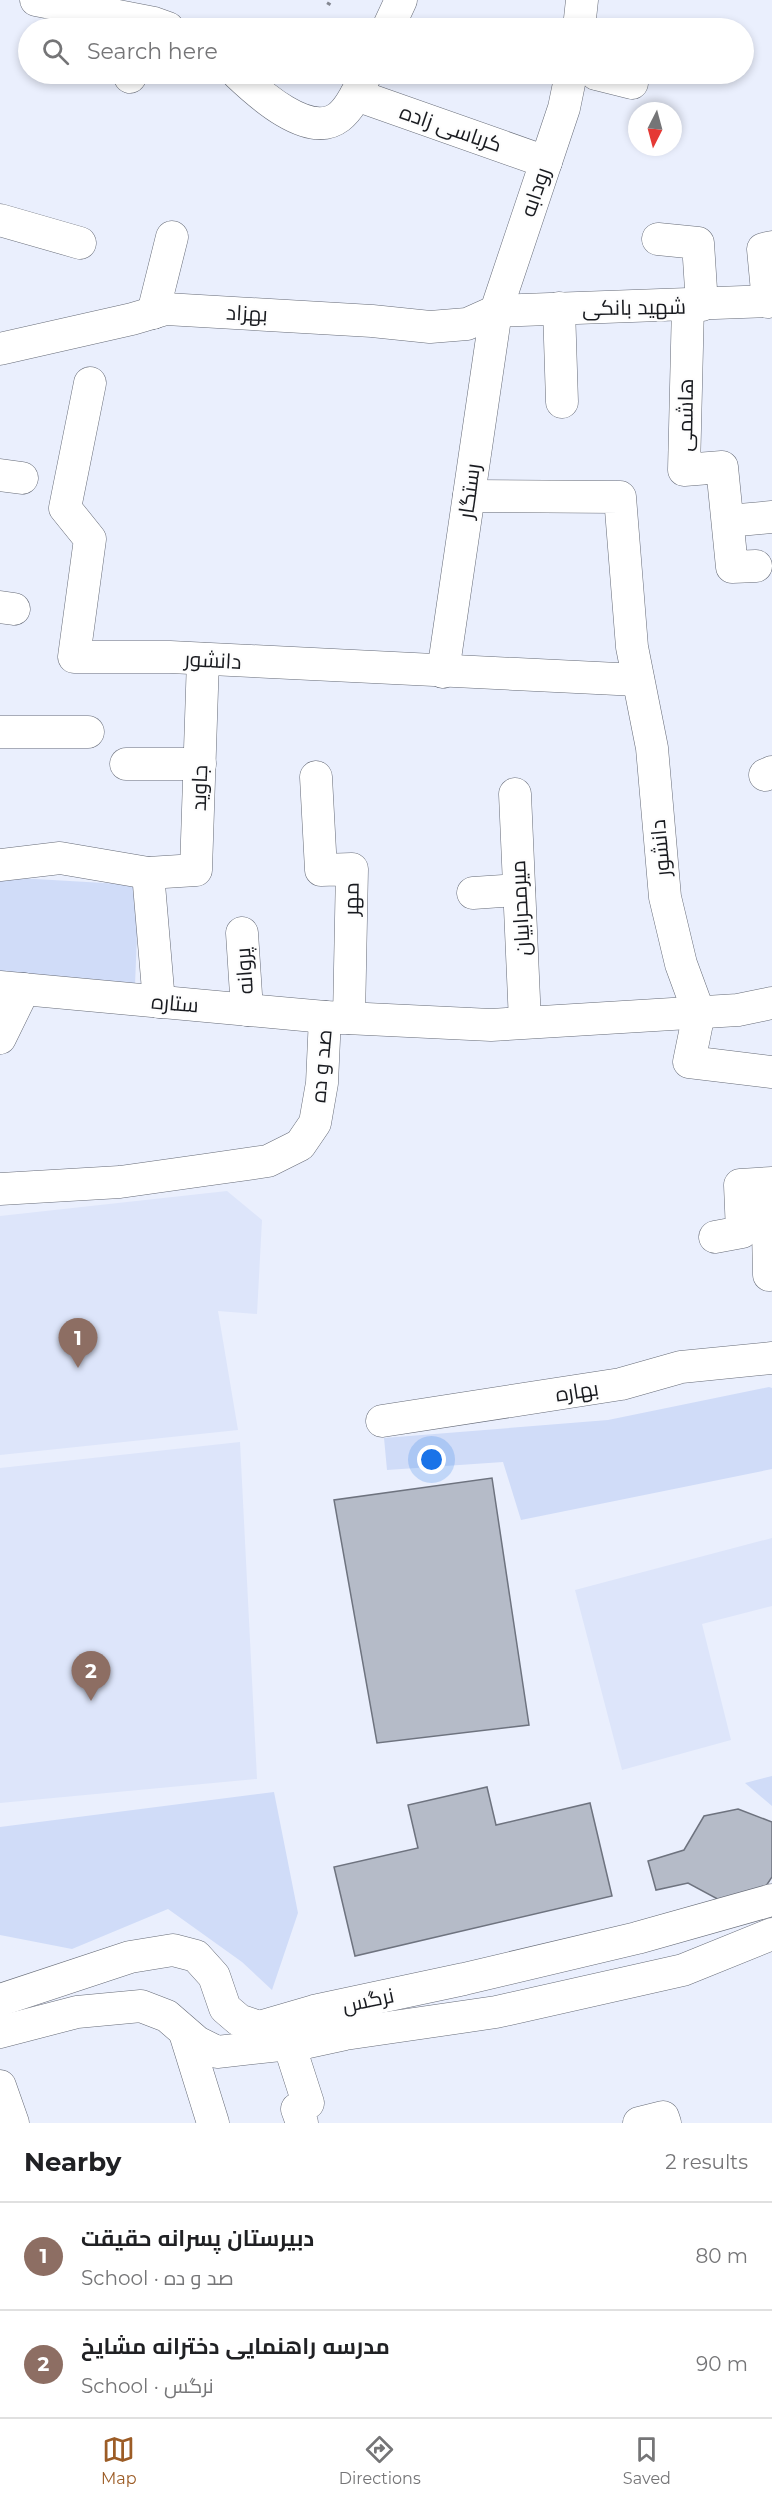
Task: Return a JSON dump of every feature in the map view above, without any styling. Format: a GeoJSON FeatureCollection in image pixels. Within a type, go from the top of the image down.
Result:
{"type":"FeatureCollection","features":[{"type":"Feature","properties":{"kind":"street"},"geometry":{"type":"LineString","coordinates":[[36,0],[117,18]]}},
{"type":"Feature","properties":{"kind":"street"},"geometry":{"type":"LineString","coordinates":[[393,18],[402,0]]}},
{"type":"Feature","properties":{"kind":"street"},"geometry":{"type":"LineString","coordinates":[[580,18],[582,0]]}},
{"type":"Feature","properties":{"kind":"street"},"geometry":{"type":"LineString","coordinates":[[249,84],[298,119],[321,123],[338,118],[361,84]]}},
{"type":"Feature","properties":{"kind":"street","name":"کرباسی زاده"},"geometry":{"type":"LineString","coordinates":[[361,84],[546,162]]}},
{"type":"Feature","properties":{"kind":"street","name":"رودابه"},"geometry":{"type":"LineString","coordinates":[[496,310],[564,108],[569,84]]}},
{"type":"Feature","properties":{"kind":"street"},"geometry":{"type":"LineString","coordinates":[[0,220],[80,243]]}},
{"type":"Feature","properties":{"kind":"street"},"geometry":{"type":"LineString","coordinates":[[153,313],[172,237]]}},
{"type":"Feature","properties":{"kind":"street"},"geometry":{"type":"LineString","coordinates":[[658,239],[698,243],[695,305]]}},
{"type":"Feature","properties":{"kind":"street"},"geometry":{"type":"LineString","coordinates":[[770,301],[763,249],[772,247]]}},
{"type":"Feature","properties":{"kind":"street","name":"شهید بانکی"},"geometry":{"type":"LineString","coordinates":[[496,310],[770,301]]}},
{"type":"Feature","properties":{"kind":"street","name":"هاشمی"},"geometry":{"type":"LineString","coordinates":[[695,305],[684,470],[722,467],[732,567],[756,566]]}},
{"type":"Feature","properties":{"kind":"street"},"geometry":{"type":"LineString","coordinates":[[559,308],[562,402]]}},
{"type":"Feature","properties":{"kind":"street","name":"بهزاد"},"geometry":{"type":"LineString","coordinates":[[0,357],[166,309],[372,321],[430,327],[467,324],[496,310]]}},
{"type":"Feature","properties":{"kind":"street","name":"رستگار"},"geometry":{"type":"LineString","coordinates":[[443,672],[496,310]]}},
{"type":"Feature","properties":{"kind":"street","name":"دانشور"},"geometry":{"type":"LineString","coordinates":[[90,383],[65,508],[90,539],[74,657],[203,659],[638,680]]}},
{"type":"Feature","properties":{"kind":"street","name":"دانشور"},"geometry":{"type":"LineString","coordinates":[[469,496],[620,497],[632,647],[652,748],[665,897],[681,964],[699,1013]]}},
{"type":"Feature","properties":{"kind":"street"},"geometry":{"type":"LineString","coordinates":[[728,521],[772,517]]}},
{"type":"Feature","properties":{"kind":"street","name":"جاوید"},"geometry":{"type":"LineString","coordinates":[[0,865],[60,858],[148,873],[196,870],[203,659]]}},
{"type":"Feature","properties":{"kind":"street"},"geometry":{"type":"LineString","coordinates":[[0,732],[88,732]]}},
{"type":"Feature","properties":{"kind":"street"},"geometry":{"type":"LineString","coordinates":[[126,764],[200,764]]}},
{"type":"Feature","properties":{"kind":"street","name":"مهر"},"geometry":{"type":"LineString","coordinates":[[316,777],[321,870],[352,868],[337,1017]]}},
{"type":"Feature","properties":{"kind":"street","name":"میرمحرابیان"},"geometry":{"type":"LineString","coordinates":[[515,794],[525,1023]]}},
{"type":"Feature","properties":{"kind":"street"},"geometry":{"type":"LineString","coordinates":[[148,873],[159,1002]]}},
{"type":"Feature","properties":{"kind":"street"},"geometry":{"type":"LineString","coordinates":[[472,893],[519,890]]}},
{"type":"Feature","properties":{"kind":"street","name":"پروانه"},"geometry":{"type":"LineString","coordinates":[[242,933],[247,1010]]}},
{"type":"Feature","properties":{"kind":"street","name":"ستاره"},"geometry":{"type":"LineString","coordinates":[[0,1038],[12,988],[337,1017]]}},
{"type":"Feature","properties":{"kind":"street","name":"صد و ده"},"geometry":{"type":"LineString","coordinates":[[0,1190],[120,1182],[268,1161],[300,1145],[315,1123],[337,1017],[491,1025],[738,1010],[772,1003]]}},
{"type":"Feature","properties":{"kind":"street"},"geometry":{"type":"LineString","coordinates":[[699,1013],[689,1062],[772,1072]]}},
{"type":"Feature","properties":{"kind":"street"},"geometry":{"type":"LineString","coordinates":[[715,1237],[742,1232],[760,1184]]}},
{"type":"Feature","properties":{"kind":"street"},"geometry":{"type":"LineString","coordinates":[[760,1184],[769,1275],[772,1274]]}},
{"type":"Feature","properties":{"kind":"street","name":"بهاره"},"geometry":{"type":"LineString","coordinates":[[382,1421],[621,1384],[681,1367],[772,1358]]}},
{"type":"Feature","properties":{"kind":"street","name":"نرگس"},"geometry":{"type":"LineString","coordinates":[[0,2000],[130,1957],[173,1950],[196,1956],[214,1976],[225,2008],[239,2020],[259,2027],[314,2011],[464,1979],[637,1938],[772,1900]]}},
{"type":"Feature","properties":{"kind":"street","name":"نرگس"},"geometry":{"type":"LineString","coordinates":[[0,2032],[77,2012],[141,2006],[167,2016],[197,2042],[217,2052],[289,2044],[496,2012],[683,1970],[772,1934]]}},
{"type":"Feature","properties":{"kind":"street"},"geometry":{"type":"LineString","coordinates":[[185,2033],[213,2123]]}},
{"type":"Feature","properties":{"kind":"street"},"geometry":{"type":"LineString","coordinates":[[289,2044],[308,2103],[297,2109],[302,2123]]}},
{"type":"Feature","properties":{"kind":"street"},"geometry":{"type":"LineString","coordinates":[[0,2086],[13,2123]]}},
{"type":"Feature","properties":{"kind":"street"},"geometry":{"type":"LineString","coordinates":[[639,2123],[663,2116],[665,2123]]}},
{"type":"Feature","properties":{"kind":"shaded area"},"geometry":{"type":"Polygon","coordinates":[[[0,877],[139,885],[135,985],[0,972],[0,877]]]}},
{"type":"Feature","properties":{"kind":"shaded area"},"geometry":{"type":"Polygon","coordinates":[[[227,1191],[262,1220],[257,1314],[218,1311],[238,1430],[0,1455],[0,1216],[227,1191]]]}},
{"type":"Feature","properties":{"kind":"shaded area"},"geometry":{"type":"Polygon","coordinates":[[[772,1388],[772,1469],[521,1520],[503,1462],[387,1470],[384,1438],[608,1420],[772,1388]]]}},
{"type":"Feature","properties":{"kind":"shaded area"},"geometry":{"type":"Polygon","coordinates":[[[240,1442],[257,1779],[0,1803],[0,1468],[240,1442]]]}},
{"type":"Feature","properties":{"kind":"shaded area"},"geometry":{"type":"Polygon","coordinates":[[[772,1538],[772,1606],[702,1624],[731,1740],[622,1770],[575,1590],[772,1538]]]}},
{"type":"Feature","properties":{"kind":"shaded area"},"geometry":{"type":"Polygon","coordinates":[[[772,1776],[772,1806],[745,1783],[772,1776]]]}},
{"type":"Feature","properties":{"kind":"shaded area"},"geometry":{"type":"Polygon","coordinates":[[[274,1792],[298,1913],[272,1990],[242,1962],[168,1909],[72,1949],[0,1935],[0,1827],[274,1792]]]}},
{"type":"Feature","properties":{"kind":"building"},"geometry":{"type":"Polygon","coordinates":[[[492,1478],[529,1725],[377,1743],[334,1500],[492,1478]]]}},
{"type":"Feature","properties":{"kind":"building"},"geometry":{"type":"Polygon","coordinates":[[[487,1787],[496,1825],[590,1803],[612,1896],[355,1956],[334,1867],[418,1848],[408,1805],[487,1787]]]}},
{"type":"Feature","properties":{"kind":"building"},"geometry":{"type":"Polygon","coordinates":[[[738,1809],[772,1822],[772,1877],[764,1889],[723,1902],[688,1883],[656,1890],[648,1861],[684,1850],[704,1816],[738,1809]]]}},
{"type":"Feature","properties":{"kind":"place","name":"دبیرستان پسرانه حقیقت"},"geometry":{"type":"Point","coordinates":[78,1368]}},
{"type":"Feature","properties":{"kind":"place","name":"مدرسه راهنمایی دخترانه مشایخ"},"geometry":{"type":"Point","coordinates":[91,1701]}}]}
